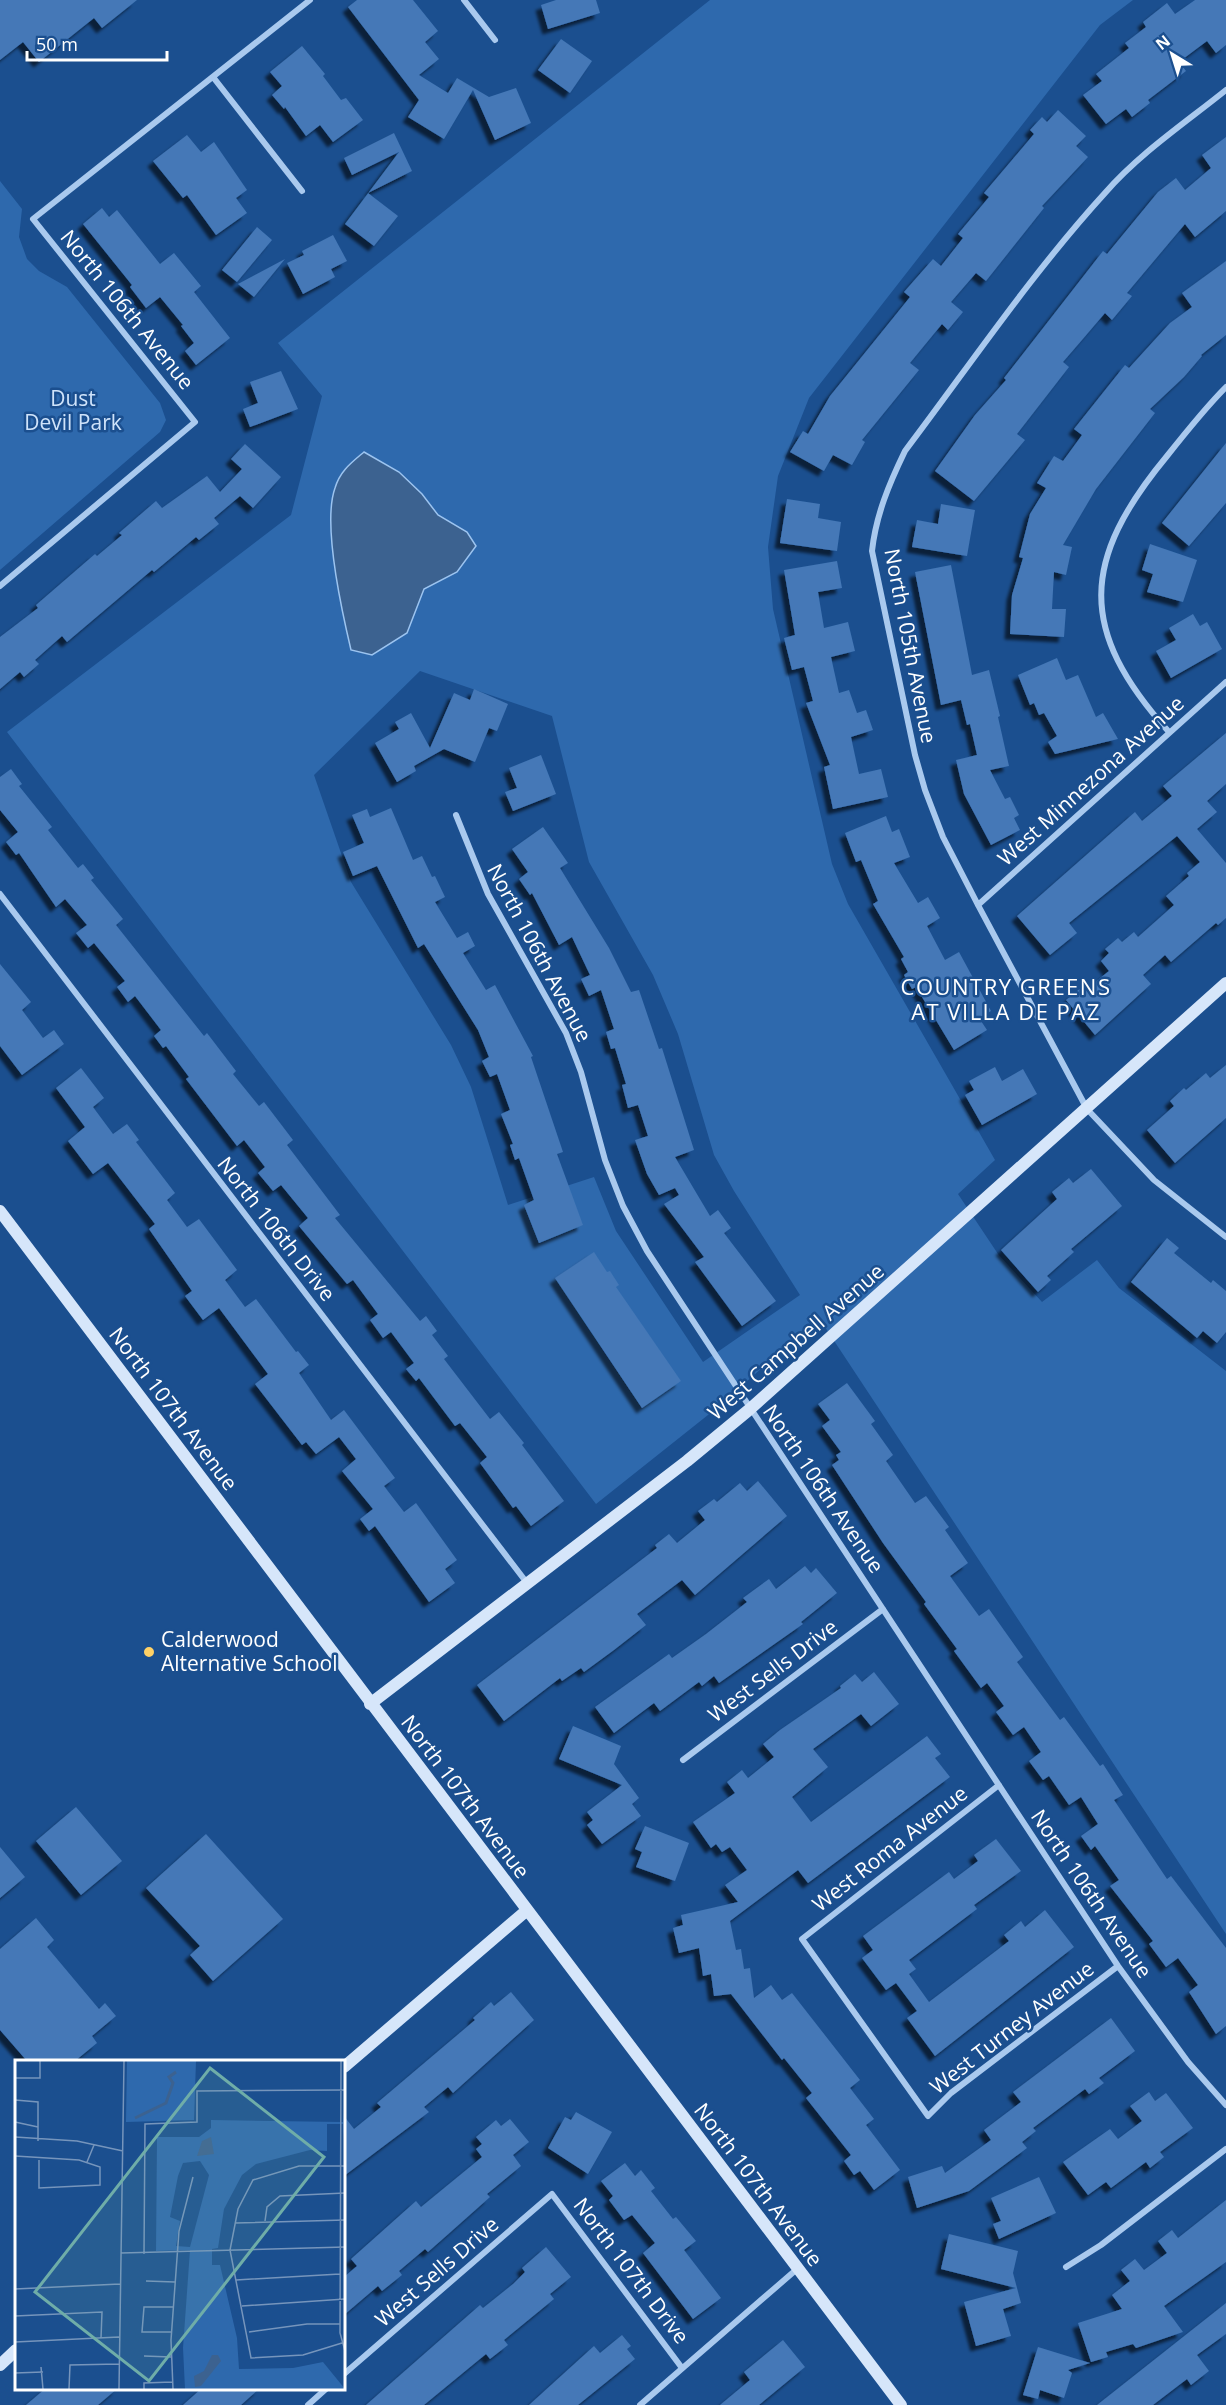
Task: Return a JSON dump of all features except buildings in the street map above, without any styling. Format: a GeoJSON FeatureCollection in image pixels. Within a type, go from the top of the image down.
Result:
{"type":"FeatureCollection","features":[{"type":"Feature","properties":{"kind":"main road","name":"West Campbell Avenue"},"geometry":{"type":"LineString","coordinates":[[370,1704],[750,1410],[1226,983]]}},
{"type":"Feature","properties":{"kind":"main road","name":"North 107th Avenue"},"geometry":{"type":"LineString","coordinates":[[0,1211],[901,2405]]}},
{"type":"Feature","properties":{"kind":"main road"},"geometry":{"type":"LineString","coordinates":[[345,2066],[526,1911]]}},
{"type":"Feature","properties":{"kind":"main road"},"geometry":{"type":"LineString","coordinates":[[0,2365],[15,2351]]}},
{"type":"Feature","properties":{"kind":"street"},"geometry":{"type":"LineString","coordinates":[[302,191],[213,77],[310,0]]}},
{"type":"Feature","properties":{"kind":"street"},"geometry":{"type":"LineString","coordinates":[[464,0],[495,40]]}},
{"type":"Feature","properties":{"kind":"street","name":"North 106th Avenue"},"geometry":{"type":"LineString","coordinates":[[0,586],[195,422],[33,219],[213,77]]}},
{"type":"Feature","properties":{"kind":"street","name":"North 105th Avenue"},"geometry":{"type":"LineString","coordinates":[[1226,90],[1144,155],[1106,192],[1064,242],[905,451],[888,487],[875,524],[872,551],[876,580],[915,755],[943,837],[978,905],[1087,1109],[1154,1180],[1226,1237]]}},
{"type":"Feature","properties":{"kind":"street"},"geometry":{"type":"LineString","coordinates":[[1169,732],[1142,702],[1114,658],[1105,628],[1100,583],[1105,560],[1118,525],[1138,490],[1226,387]]}},
{"type":"Feature","properties":{"kind":"street","name":"West Minnezona Avenue"},"geometry":{"type":"LineString","coordinates":[[978,905],[1226,682]]}},
{"type":"Feature","properties":{"kind":"street","name":"North 106th Avenue"},"geometry":{"type":"LineString","coordinates":[[456,815],[488,894],[566,1033],[581,1072],[604,1160],[623,1206],[647,1251],[1118,1966],[1188,2062],[1226,2105]]}},
{"type":"Feature","properties":{"kind":"street","name":"North 106th Drive"},"geometry":{"type":"LineString","coordinates":[[0,894],[527,1584]]}},
{"type":"Feature","properties":{"kind":"street","name":"West Sells Drive"},"geometry":{"type":"LineString","coordinates":[[683,1760],[884,1609]]}},
{"type":"Feature","properties":{"kind":"street","name":"West Roma Avenue"},"geometry":{"type":"LineString","coordinates":[[928,2116],[802,1939],[999,1785]]}},
{"type":"Feature","properties":{"kind":"street","name":"West Turney Avenue"},"geometry":{"type":"LineString","coordinates":[[928,2116],[951,2093],[1118,1966]]}},
{"type":"Feature","properties":{"kind":"street"},"geometry":{"type":"LineString","coordinates":[[1066,2267],[1101,2245],[1226,2149]]}},
{"type":"Feature","properties":{"kind":"street","name":"West Sells Drive"},"geometry":{"type":"LineString","coordinates":[[345,2373],[552,2194]]}},
{"type":"Feature","properties":{"kind":"street","name":"North 107th Drive"},"geometry":{"type":"LineString","coordinates":[[552,2194],[682,2368]]}},
{"type":"Feature","properties":{"kind":"street"},"geometry":{"type":"LineString","coordinates":[[640,2405],[797,2269]]}},
{"type":"Feature","properties":{"kind":"street"},"geometry":{"type":"LineString","coordinates":[[308,2405],[325,2390]]}},
{"type":"Feature","properties":{"kind":"green space"},"geometry":{"type":"Polygon","coordinates":[[[710,0],[1133,0],[1100,25],[809,398],[778,476],[768,547],[773,609],[832,864],[848,904],[995,1160],[958,1194],[998,1254],[1042,1302],[1097,1260],[1119,1288],[1226,1371],[1226,1934],[819,1318],[713,1411],[596,1504],[7,732],[291,515],[322,396],[278,343],[710,0]],[[420,671],[314,775],[351,882],[451,1045],[471,1087],[508,1205],[594,1177],[616,1231],[703,1362],[800,1295],[734,1191],[714,1155],[678,1034],[653,975],[589,862],[552,716],[420,671]]]}},
{"type":"Feature","properties":{"kind":"green space","name":"Dust Devil Park"},"geometry":{"type":"Polygon","coordinates":[[[0,181],[22,209],[19,237],[27,259],[39,271],[67,287],[160,403],[166,420],[160,432],[0,570],[0,181]]]}},
{"type":"Feature","properties":{"kind":"shaded area"},"geometry":{"type":"Polygon","coordinates":[[[364,452],[399,472],[422,494],[438,515],[467,532],[476,546],[457,572],[424,589],[407,633],[372,655],[351,650],[335,568],[331,523],[337,482],[347,468],[364,452]]]}},
{"type":"Feature","properties":{"kind":"place","name":"Calderwood Alternative School"},"geometry":{"type":"Point","coordinates":[149,1652]}},
{"type":"Feature","properties":{"kind":"district","name":"COUNTRY GREENS AT VILLA DE PAZ"},"geometry":{"type":"Point","coordinates":[1006,1000]}}]}
